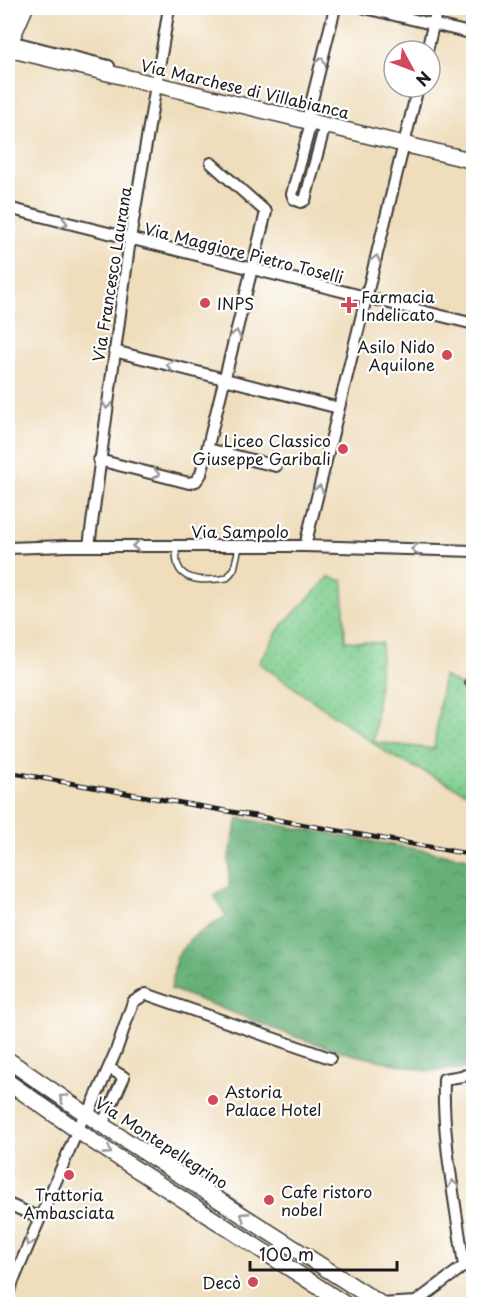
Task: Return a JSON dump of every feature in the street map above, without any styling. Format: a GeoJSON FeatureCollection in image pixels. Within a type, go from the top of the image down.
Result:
{"type":"FeatureCollection","features":[{"type":"Feature","properties":{"kind":"street"},"geometry":{"type":"LineString","coordinates":[[8,45],[25,8]]}},
{"type":"Feature","properties":{"kind":"street","name":"Via Francesco Laurana"},"geometry":{"type":"LineString","coordinates":[[88,546],[130,239],[169,8]]}},
{"type":"Feature","properties":{"kind":"street"},"geometry":{"type":"LineString","coordinates":[[313,121],[305,200],[301,202],[294,199],[292,194],[313,121],[335,8]]}},
{"type":"Feature","properties":{"kind":"street"},"geometry":{"type":"LineString","coordinates":[[365,8],[474,34]]}},
{"type":"Feature","properties":{"kind":"street"},"geometry":{"type":"LineString","coordinates":[[430,39],[437,8]]}},
{"type":"Feature","properties":{"kind":"street","name":"Via Marchese di Villabianca"},"geometry":{"type":"LineString","coordinates":[[8,45],[313,121],[474,156]]}},
{"type":"Feature","properties":{"kind":"street"},"geometry":{"type":"LineString","coordinates":[[305,546],[415,99]]}},
{"type":"Feature","properties":{"kind":"street","name":"Via Marchese di Villabianca"},"geometry":{"type":"LineString","coordinates":[[405,142],[474,161]]}},
{"type":"Feature","properties":{"kind":"street"},"geometry":{"type":"LineString","coordinates":[[99,460],[189,483],[196,481],[201,474],[266,212],[211,163]]}},
{"type":"Feature","properties":{"kind":"street","name":"Via Maggiore Pietro Toselli"},"geometry":{"type":"LineString","coordinates":[[8,208],[474,324]]}},
{"type":"Feature","properties":{"kind":"street"},"geometry":{"type":"LineString","coordinates":[[114,351],[339,408]]}},
{"type":"Feature","properties":{"kind":"street"},"geometry":{"type":"LineString","coordinates":[[208,448],[276,466]]}},
{"type":"Feature","properties":{"kind":"street","name":"Via Sampolo"},"geometry":{"type":"LineString","coordinates":[[8,548],[305,546],[474,551]]}},
{"type":"Feature","properties":{"kind":"street"},"geometry":{"type":"LineString","coordinates":[[8,1293],[77,1131],[109,1068],[133,1002],[146,994],[330,1058]]}},
{"type":"Feature","properties":{"kind":"street","name":"Via Montepellegrino"},"geometry":{"type":"LineString","coordinates":[[8,1060],[102,1125],[381,1304]]}},
{"type":"Feature","properties":{"kind":"street"},"geometry":{"type":"LineString","coordinates":[[102,1125],[124,1077],[109,1068]]}},
{"type":"Feature","properties":{"kind":"street"},"geometry":{"type":"LineString","coordinates":[[381,1304],[416,1303],[469,1266],[450,1162],[443,1099],[444,1079],[474,1074]]}},
{"type":"Feature","properties":{"kind":"street"},"geometry":{"type":"LineString","coordinates":[[10,1091],[77,1131],[287,1268],[325,1299],[345,1305]]}},
{"type":"Feature","properties":{"kind":"street"},"geometry":{"type":"LineString","coordinates":[[8,1204],[40,1218]]}},
{"type":"Feature","properties":{"kind":"street"},"geometry":{"type":"LineString","coordinates":[[287,1268],[298,1251]]}},
{"type":"Feature","properties":{"kind":"lane"},"geometry":{"type":"LineString","coordinates":[[176,547],[178,567],[186,576],[211,580],[227,578],[234,569],[238,547]]}},
{"type":"Feature","properties":{"kind":"green space"},"geometry":{"type":"Polygon","coordinates":[[[329,577],[343,581],[345,641],[382,643],[374,742],[434,749],[443,676],[473,692],[473,796],[392,756],[259,663],[279,629],[329,577]]]}},
{"type":"Feature","properties":{"kind":"green space"},"geometry":{"type":"Polygon","coordinates":[[[238,818],[473,859],[473,1068],[427,1071],[351,1054],[296,1037],[171,989],[176,957],[191,938],[226,916],[214,895],[229,887],[229,856],[238,818]]]}},
{"type":"Feature","properties":{"kind":"railway"},"geometry":{"type":"LineString","coordinates":[[8,772],[474,855]]}},
{"type":"Feature","properties":{"kind":"place","name":"INPS"},"geometry":{"type":"Point","coordinates":[205,303]}},
{"type":"Feature","properties":{"kind":"place","name":"Farmacia Indelicato"},"geometry":{"type":"Point","coordinates":[349,305]}},
{"type":"Feature","properties":{"kind":"place","name":"Asilo Nido Aquilone"},"geometry":{"type":"Point","coordinates":[447,355]}},
{"type":"Feature","properties":{"kind":"place","name":"Liceo Classico Giuseppe Garibali"},"geometry":{"type":"Point","coordinates":[343,449]}},
{"type":"Feature","properties":{"kind":"place","name":"Astoria Palace Hotel"},"geometry":{"type":"Point","coordinates":[213,1100]}},
{"type":"Feature","properties":{"kind":"place","name":"Trattoria Ambasciata"},"geometry":{"type":"Point","coordinates":[69,1175]}},
{"type":"Feature","properties":{"kind":"place","name":"Cafe ristoro nobel"},"geometry":{"type":"Point","coordinates":[269,1200]}},
{"type":"Feature","properties":{"kind":"place","name":"Decò"},"geometry":{"type":"Point","coordinates":[253,1282]}}]}
